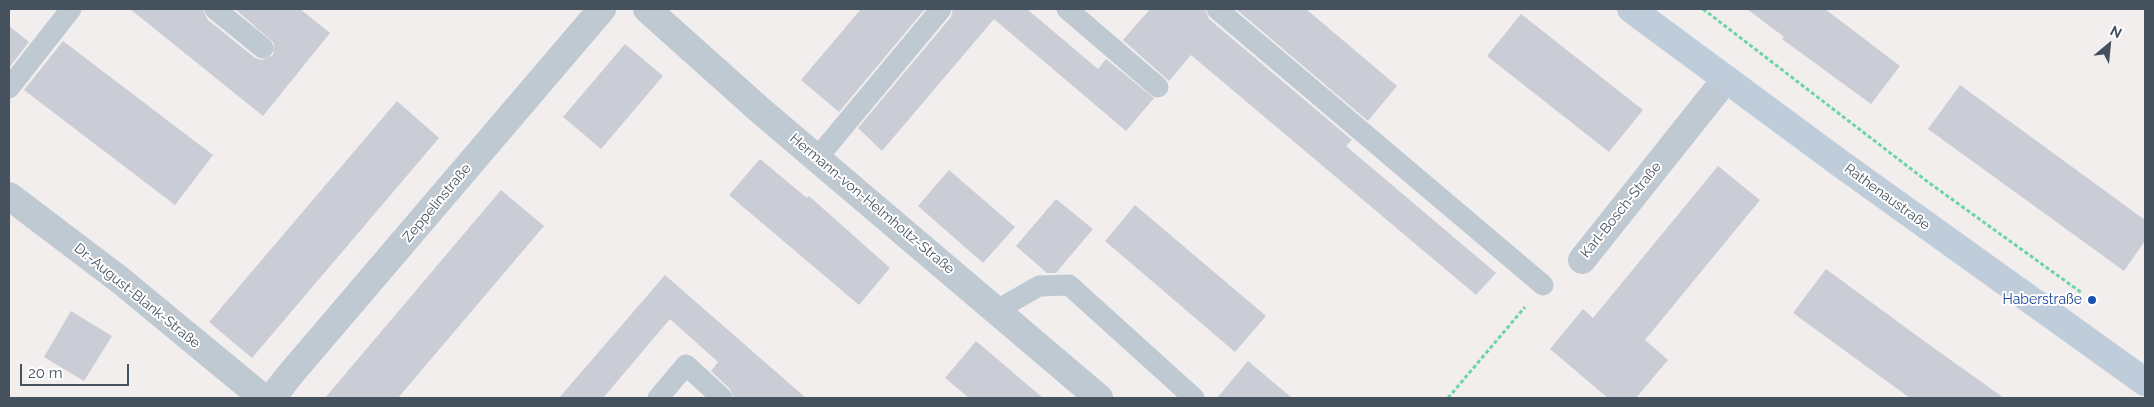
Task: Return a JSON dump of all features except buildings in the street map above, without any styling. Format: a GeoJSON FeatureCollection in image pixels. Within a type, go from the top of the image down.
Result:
{"type":"FeatureCollection","features":[{"type":"Feature","properties":{"kind":"main road","name":"Rathenaustraße"},"geometry":{"type":"LineString","coordinates":[[1631,9],[2069,329],[2145,382]]}},
{"type":"Feature","properties":{"kind":"street","name":"Zeppelinstraße"},"geometry":{"type":"LineString","coordinates":[[272,398],[602,9]]}},
{"type":"Feature","properties":{"kind":"street","name":"Hermann-von-Helmholtz-Straße"},"geometry":{"type":"LineString","coordinates":[[647,9],[761,111],[818,157],[997,310],[1091,396]]}},
{"type":"Feature","properties":{"kind":"street","name":"Karl-Bosch-Straße"},"geometry":{"type":"LineString","coordinates":[[1582,260],[1726,79]]}},
{"type":"Feature","properties":{"kind":"street","name":"Dr.-August-Blank-Straße"},"geometry":{"type":"LineString","coordinates":[[9,196],[120,280],[263,398]]}},
{"type":"Feature","properties":{"kind":"lane"},"geometry":{"type":"LineString","coordinates":[[9,88],[71,9]]}},
{"type":"Feature","properties":{"kind":"lane"},"geometry":{"type":"LineString","coordinates":[[215,9],[263,48]]}},
{"type":"Feature","properties":{"kind":"lane"},"geometry":{"type":"LineString","coordinates":[[818,157],[942,9]]}},
{"type":"Feature","properties":{"kind":"lane"},"geometry":{"type":"LineString","coordinates":[[1067,9],[1158,87]]}},
{"type":"Feature","properties":{"kind":"lane"},"geometry":{"type":"LineString","coordinates":[[1218,9],[1543,285]]}},
{"type":"Feature","properties":{"kind":"lane"},"geometry":{"type":"LineString","coordinates":[[997,310],[1039,286],[1069,285],[1194,398]]}},
{"type":"Feature","properties":{"kind":"lane"},"geometry":{"type":"LineString","coordinates":[[658,398],[686,365],[722,398]]}},
{"type":"Feature","properties":{"kind":"path"},"geometry":{"type":"LineString","coordinates":[[1703,9],[1928,182],[2082,293]]}},
{"type":"Feature","properties":{"kind":"path"},"geometry":{"type":"LineString","coordinates":[[1448,398],[1543,285]]}},
{"type":"Feature","properties":{"kind":"place","name":"Haberstraße"},"geometry":{"type":"Point","coordinates":[2092,300]}}]}
